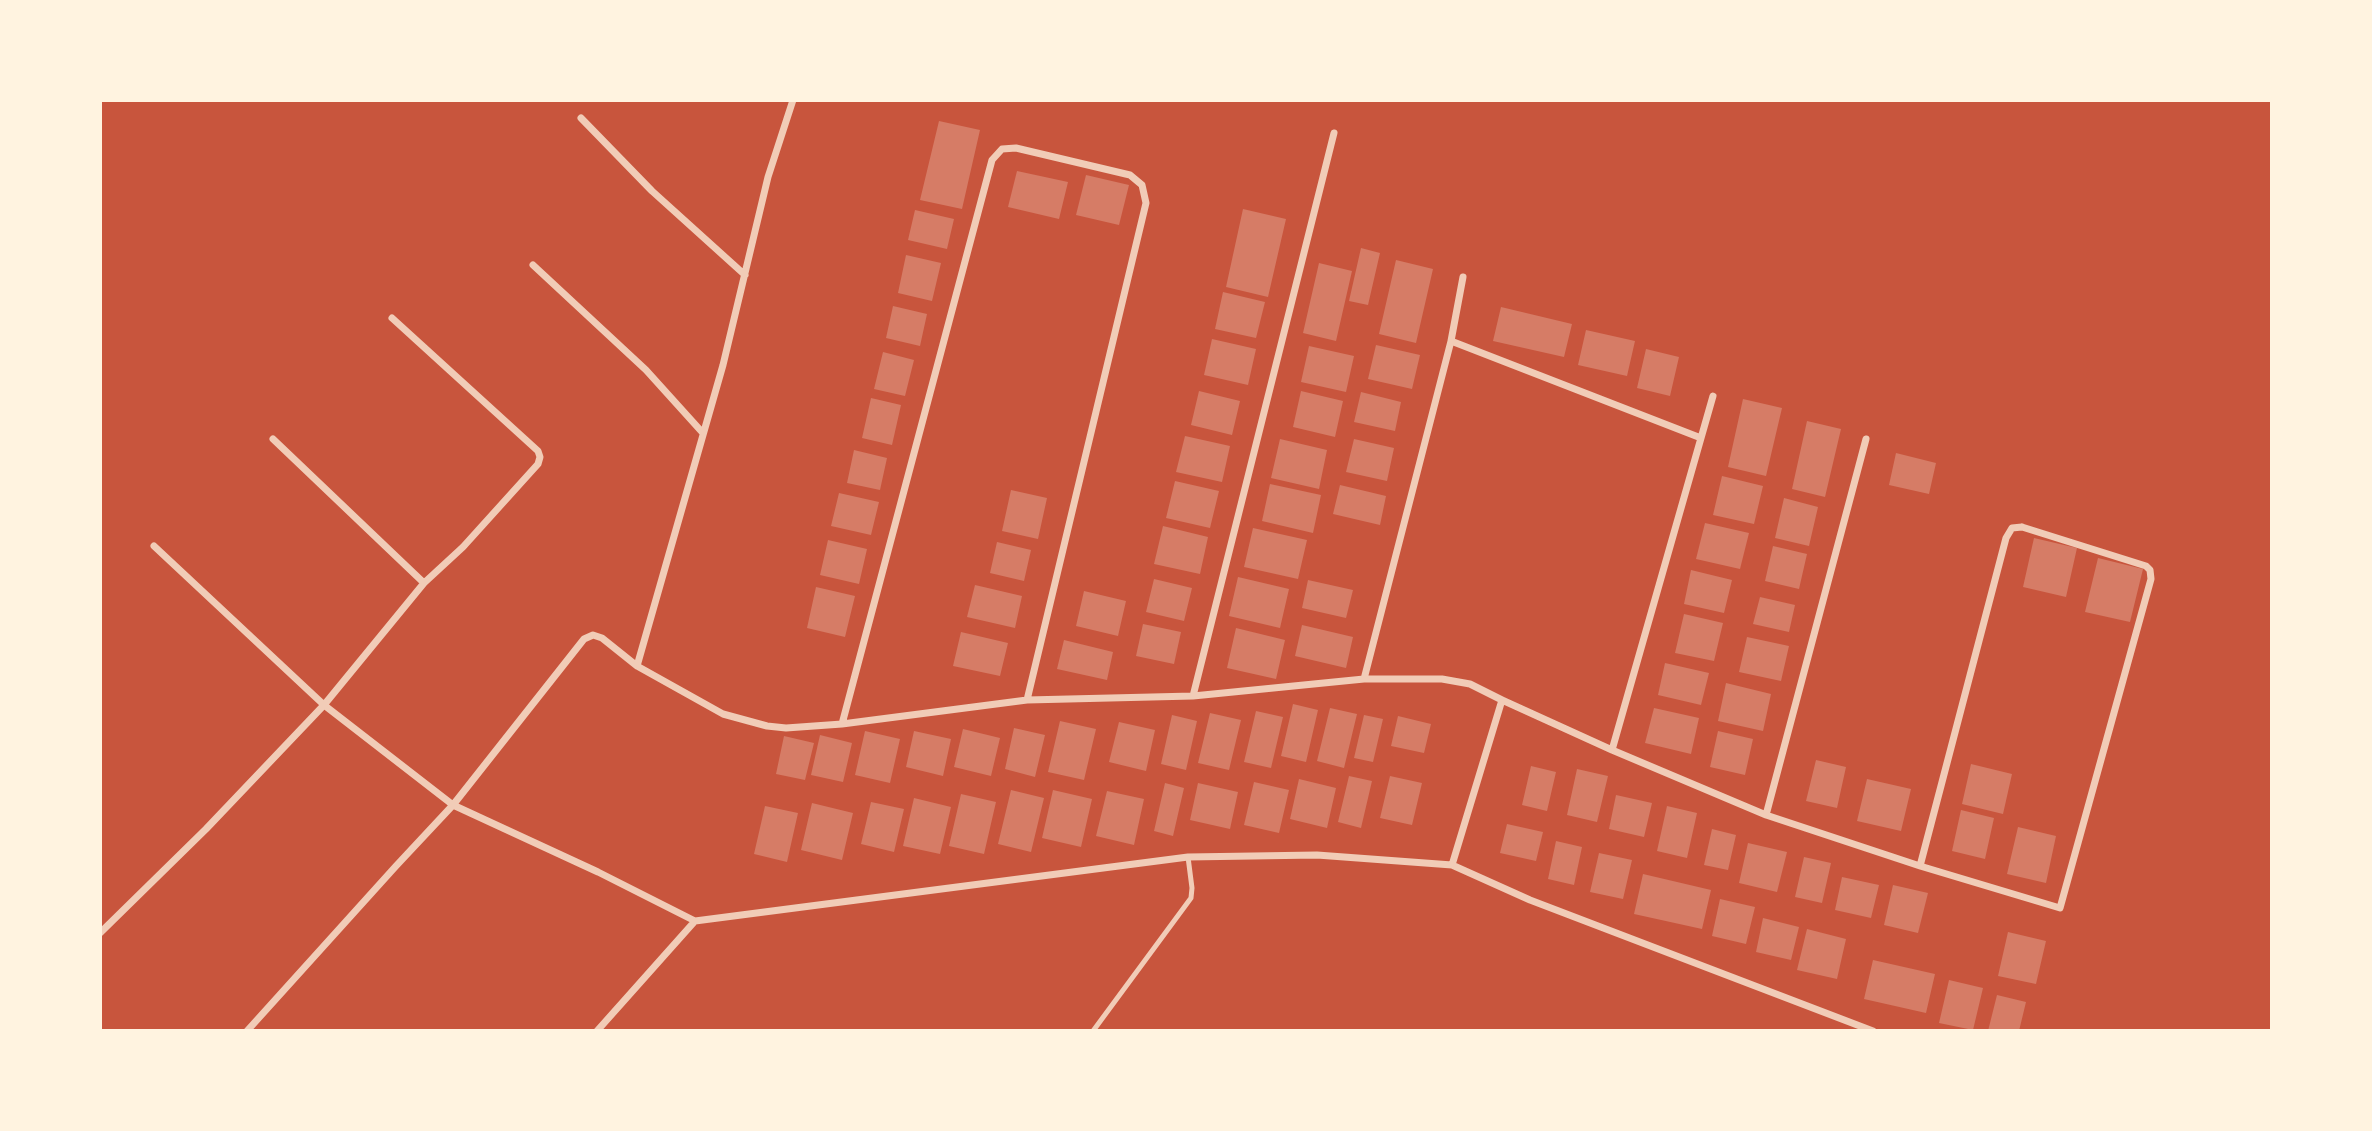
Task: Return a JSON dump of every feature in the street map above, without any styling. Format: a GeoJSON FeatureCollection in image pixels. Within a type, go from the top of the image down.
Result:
{"type":"FeatureCollection","features":[{"type":"Feature","properties":{"kind":"street"},"geometry":{"type":"LineString","coordinates":[[637,666],[723,365],[768,177],[790,101]]}},
{"type":"Feature","properties":{"kind":"street"},"geometry":{"type":"LineString","coordinates":[[580,118],[652,191],[745,275]]}},
{"type":"Feature","properties":{"kind":"street"},"geometry":{"type":"LineString","coordinates":[[1193,696],[1334,134]]}},
{"type":"Feature","properties":{"kind":"street"},"geometry":{"type":"LineString","coordinates":[[842,724],[992,160],[1002,149],[1016,148],[1130,175],[1142,185],[1146,203],[1027,700]]}},
{"type":"Feature","properties":{"kind":"street"},"geometry":{"type":"LineString","coordinates":[[533,265],[646,370],[702,432]]}},
{"type":"Feature","properties":{"kind":"street"},"geometry":{"type":"LineString","coordinates":[[1364,679],[1451,341],[1463,277]]}},
{"type":"Feature","properties":{"kind":"street"},"geometry":{"type":"LineString","coordinates":[[100,933],[197,838],[324,705],[424,583],[463,547],[538,464],[538,451],[392,318]]}},
{"type":"Feature","properties":{"kind":"street"},"geometry":{"type":"LineString","coordinates":[[1451,341],[1701,438]]}},
{"type":"Feature","properties":{"kind":"street"},"geometry":{"type":"LineString","coordinates":[[1612,750],[1713,396]]}},
{"type":"Feature","properties":{"kind":"street"},"geometry":{"type":"LineString","coordinates":[[273,439],[424,583]]}},
{"type":"Feature","properties":{"kind":"street"},"geometry":{"type":"LineString","coordinates":[[1766,815],[1866,439]]}},
{"type":"Feature","properties":{"kind":"street"},"geometry":{"type":"LineString","coordinates":[[247,1031],[453,805],[584,639],[593,635],[602,638],[637,666],[723,714],[786,728],[842,724],[1027,700],[1193,696],[1364,679],[1441,679],[1470,684],[1612,750],[1766,815],[1920,866],[2060,908],[2151,579],[2150,570],[2146,566],[2022,527],[2012,528],[2006,538],[1920,866]]}},
{"type":"Feature","properties":{"kind":"street"},"geometry":{"type":"LineString","coordinates":[[154,546],[324,705],[453,805],[598,872],[695,921],[1188,857],[1317,855],[1451,865],[1530,900],[1860,1029],[1873,1031]]}},
{"type":"Feature","properties":{"kind":"street"},"geometry":{"type":"LineString","coordinates":[[1451,865],[1502,700]]}},
{"type":"Feature","properties":{"kind":"street"},"geometry":{"type":"LineString","coordinates":[[597,1031],[695,921]]}},
{"type":"Feature","properties":{"kind":"lane"},"geometry":{"type":"LineString","coordinates":[[1093,1031],[1191,898],[1188,857]]}},
{"type":"Feature","properties":{"kind":"building"},"geometry":{"type":"Polygon","coordinates":[[[939,121],[980,130],[962,209],[920,200],[939,121]]]}},
{"type":"Feature","properties":{"kind":"building"},"geometry":{"type":"Polygon","coordinates":[[[1017,171],[1068,182],[1059,219],[1008,207],[1017,171]]]}},
{"type":"Feature","properties":{"kind":"building"},"geometry":{"type":"Polygon","coordinates":[[[1086,175],[1129,185],[1119,225],[1076,215],[1086,175]]]}},
{"type":"Feature","properties":{"kind":"building"},"geometry":{"type":"Polygon","coordinates":[[[1243,209],[1286,219],[1268,297],[1226,287],[1243,209]]]}},
{"type":"Feature","properties":{"kind":"building"},"geometry":{"type":"Polygon","coordinates":[[[915,210],[954,219],[947,249],[908,240],[915,210]]]}},
{"type":"Feature","properties":{"kind":"building"},"geometry":{"type":"Polygon","coordinates":[[[1361,248],[1380,253],[1368,305],[1349,301],[1361,248]]]}},
{"type":"Feature","properties":{"kind":"building"},"geometry":{"type":"Polygon","coordinates":[[[906,255],[941,263],[932,301],[898,293],[906,255]]]}},
{"type":"Feature","properties":{"kind":"building"},"geometry":{"type":"Polygon","coordinates":[[[1396,260],[1433,269],[1416,343],[1379,334],[1396,260]]]}},
{"type":"Feature","properties":{"kind":"building"},"geometry":{"type":"Polygon","coordinates":[[[1319,263],[1352,271],[1336,341],[1303,333],[1319,263]]]}},
{"type":"Feature","properties":{"kind":"building"},"geometry":{"type":"Polygon","coordinates":[[[1223,292],[1265,302],[1256,338],[1215,329],[1223,292]]]}},
{"type":"Feature","properties":{"kind":"building"},"geometry":{"type":"Polygon","coordinates":[[[893,306],[927,314],[920,346],[886,338],[893,306]]]}},
{"type":"Feature","properties":{"kind":"building"},"geometry":{"type":"Polygon","coordinates":[[[1501,307],[1572,324],[1564,357],[1493,341],[1501,307]]]}},
{"type":"Feature","properties":{"kind":"building"},"geometry":{"type":"Polygon","coordinates":[[[1586,330],[1635,341],[1627,376],[1578,365],[1586,330]]]}},
{"type":"Feature","properties":{"kind":"building"},"geometry":{"type":"Polygon","coordinates":[[[1212,339],[1256,349],[1248,385],[1204,375],[1212,339]]]}},
{"type":"Feature","properties":{"kind":"building"},"geometry":{"type":"Polygon","coordinates":[[[1376,345],[1420,355],[1412,389],[1368,379],[1376,345]]]}},
{"type":"Feature","properties":{"kind":"building"},"geometry":{"type":"Polygon","coordinates":[[[1309,346],[1354,356],[1346,392],[1301,382],[1309,346]]]}},
{"type":"Feature","properties":{"kind":"building"},"geometry":{"type":"Polygon","coordinates":[[[1646,349],[1679,357],[1670,396],[1637,388],[1646,349]]]}},
{"type":"Feature","properties":{"kind":"building"},"geometry":{"type":"Polygon","coordinates":[[[883,352],[914,360],[905,396],[874,389],[883,352]]]}},
{"type":"Feature","properties":{"kind":"building"},"geometry":{"type":"Polygon","coordinates":[[[1199,391],[1240,401],[1232,435],[1191,425],[1199,391]]]}},
{"type":"Feature","properties":{"kind":"building"},"geometry":{"type":"Polygon","coordinates":[[[1301,391],[1343,401],[1335,437],[1293,427],[1301,391]]]}},
{"type":"Feature","properties":{"kind":"building"},"geometry":{"type":"Polygon","coordinates":[[[1361,392],[1401,402],[1395,431],[1354,422],[1361,392]]]}},
{"type":"Feature","properties":{"kind":"building"},"geometry":{"type":"Polygon","coordinates":[[[871,398],[901,405],[892,445],[862,438],[871,398]]]}},
{"type":"Feature","properties":{"kind":"building"},"geometry":{"type":"Polygon","coordinates":[[[1743,399],[1782,408],[1766,476],[1728,467],[1743,399]]]}},
{"type":"Feature","properties":{"kind":"building"},"geometry":{"type":"Polygon","coordinates":[[[1807,421],[1841,429],[1825,497],[1792,489],[1807,421]]]}},
{"type":"Feature","properties":{"kind":"building"},"geometry":{"type":"Polygon","coordinates":[[[1185,436],[1230,446],[1222,482],[1176,472],[1185,436]]]}},
{"type":"Feature","properties":{"kind":"building"},"geometry":{"type":"Polygon","coordinates":[[[1280,439],[1327,450],[1319,489],[1271,478],[1280,439]]]}},
{"type":"Feature","properties":{"kind":"building"},"geometry":{"type":"Polygon","coordinates":[[[1354,439],[1394,448],[1387,481],[1346,472],[1354,439]]]}},
{"type":"Feature","properties":{"kind":"building"},"geometry":{"type":"Polygon","coordinates":[[[854,450],[887,458],[880,490],[847,483],[854,450]]]}},
{"type":"Feature","properties":{"kind":"building"},"geometry":{"type":"Polygon","coordinates":[[[1896,453],[1936,463],[1929,494],[1889,485],[1896,453]]]}},
{"type":"Feature","properties":{"kind":"building"},"geometry":{"type":"Polygon","coordinates":[[[1722,476],[1763,486],[1754,524],[1713,515],[1722,476]]]}},
{"type":"Feature","properties":{"kind":"building"},"geometry":{"type":"Polygon","coordinates":[[[1175,481],[1219,491],[1210,528],[1166,518],[1175,481]]]}},
{"type":"Feature","properties":{"kind":"building"},"geometry":{"type":"Polygon","coordinates":[[[1270,484],[1321,495],[1313,533],[1262,521],[1270,484]]]}},
{"type":"Feature","properties":{"kind":"building"},"geometry":{"type":"Polygon","coordinates":[[[1340,485],[1386,496],[1380,525],[1333,514],[1340,485]]]}},
{"type":"Feature","properties":{"kind":"building"},"geometry":{"type":"Polygon","coordinates":[[[1011,490],[1047,498],[1038,539],[1002,531],[1011,490]]]}},
{"type":"Feature","properties":{"kind":"building"},"geometry":{"type":"Polygon","coordinates":[[[839,493],[879,502],[871,535],[831,526],[839,493]]]}},
{"type":"Feature","properties":{"kind":"building"},"geometry":{"type":"Polygon","coordinates":[[[1784,498],[1818,507],[1809,546],[1775,538],[1784,498]]]}},
{"type":"Feature","properties":{"kind":"building"},"geometry":{"type":"Polygon","coordinates":[[[1705,523],[1749,533],[1740,569],[1696,559],[1705,523]]]}},
{"type":"Feature","properties":{"kind":"building"},"geometry":{"type":"Polygon","coordinates":[[[1163,526],[1208,537],[1200,574],[1154,564],[1163,526]]]}},
{"type":"Feature","properties":{"kind":"building"},"geometry":{"type":"Polygon","coordinates":[[[1253,528],[1307,540],[1298,579],[1244,567],[1253,528]]]}},
{"type":"Feature","properties":{"kind":"building"},"geometry":{"type":"Polygon","coordinates":[[[2034,538],[2077,548],[2066,597],[2023,587],[2034,538]]]}},
{"type":"Feature","properties":{"kind":"building"},"geometry":{"type":"Polygon","coordinates":[[[828,540],[867,549],[859,584],[820,575],[828,540]]]}},
{"type":"Feature","properties":{"kind":"building"},"geometry":{"type":"Polygon","coordinates":[[[997,542],[1031,550],[1024,581],[990,573],[997,542]]]}},
{"type":"Feature","properties":{"kind":"building"},"geometry":{"type":"Polygon","coordinates":[[[1773,546],[1807,554],[1799,589],[1765,581],[1773,546]]]}},
{"type":"Feature","properties":{"kind":"building"},"geometry":{"type":"Polygon","coordinates":[[[2098,558],[2143,569],[2130,622],[2085,612],[2098,558]]]}},
{"type":"Feature","properties":{"kind":"building"},"geometry":{"type":"Polygon","coordinates":[[[1691,570],[1732,580],[1724,613],[1684,604],[1691,570]]]}},
{"type":"Feature","properties":{"kind":"building"},"geometry":{"type":"Polygon","coordinates":[[[1238,577],[1289,589],[1280,628],[1229,616],[1238,577]]]}},
{"type":"Feature","properties":{"kind":"building"},"geometry":{"type":"Polygon","coordinates":[[[1154,579],[1192,588],[1184,621],[1146,612],[1154,579]]]}},
{"type":"Feature","properties":{"kind":"building"},"geometry":{"type":"Polygon","coordinates":[[[1308,580],[1353,590],[1346,618],[1302,608],[1308,580]]]}},
{"type":"Feature","properties":{"kind":"building"},"geometry":{"type":"Polygon","coordinates":[[[975,585],[1022,596],[1015,628],[967,617],[975,585]]]}},
{"type":"Feature","properties":{"kind":"building"},"geometry":{"type":"Polygon","coordinates":[[[816,587],[855,596],[845,637],[807,628],[816,587]]]}},
{"type":"Feature","properties":{"kind":"building"},"geometry":{"type":"Polygon","coordinates":[[[1084,591],[1126,601],[1118,636],[1076,626],[1084,591]]]}},
{"type":"Feature","properties":{"kind":"building"},"geometry":{"type":"Polygon","coordinates":[[[1760,597],[1795,605],[1789,632],[1753,624],[1760,597]]]}},
{"type":"Feature","properties":{"kind":"building"},"geometry":{"type":"Polygon","coordinates":[[[1684,614],[1723,623],[1714,661],[1675,653],[1684,614]]]}},
{"type":"Feature","properties":{"kind":"building"},"geometry":{"type":"Polygon","coordinates":[[[1143,624],[1181,632],[1174,664],[1136,656],[1143,624]]]}},
{"type":"Feature","properties":{"kind":"building"},"geometry":{"type":"Polygon","coordinates":[[[1302,625],[1353,637],[1346,668],[1295,656],[1302,625]]]}},
{"type":"Feature","properties":{"kind":"building"},"geometry":{"type":"Polygon","coordinates":[[[1236,628],[1285,640],[1276,679],[1227,668],[1236,628]]]}},
{"type":"Feature","properties":{"kind":"building"},"geometry":{"type":"Polygon","coordinates":[[[961,632],[1008,643],[1000,676],[953,666],[961,632]]]}},
{"type":"Feature","properties":{"kind":"building"},"geometry":{"type":"Polygon","coordinates":[[[1747,637],[1789,646],[1781,681],[1739,672],[1747,637]]]}},
{"type":"Feature","properties":{"kind":"building"},"geometry":{"type":"Polygon","coordinates":[[[1064,640],[1113,652],[1107,680],[1057,669],[1064,640]]]}},
{"type":"Feature","properties":{"kind":"building"},"geometry":{"type":"Polygon","coordinates":[[[1665,663],[1709,673],[1701,705],[1658,695],[1665,663]]]}},
{"type":"Feature","properties":{"kind":"building"},"geometry":{"type":"Polygon","coordinates":[[[1726,683],[1771,694],[1763,731],[1718,721],[1726,683]]]}},
{"type":"Feature","properties":{"kind":"building"},"geometry":{"type":"Polygon","coordinates":[[[1293,704],[1318,710],[1306,762],[1281,756],[1293,704]]]}},
{"type":"Feature","properties":{"kind":"building"},"geometry":{"type":"Polygon","coordinates":[[[1330,708],[1357,714],[1344,768],[1317,761],[1330,708]]]}},
{"type":"Feature","properties":{"kind":"building"},"geometry":{"type":"Polygon","coordinates":[[[1654,708],[1699,718],[1691,754],[1645,743],[1654,708]]]}},
{"type":"Feature","properties":{"kind":"building"},"geometry":{"type":"Polygon","coordinates":[[[1256,711],[1283,717],[1271,768],[1244,762],[1256,711]]]}},
{"type":"Feature","properties":{"kind":"building"},"geometry":{"type":"Polygon","coordinates":[[[1210,713],[1241,720],[1229,770],[1198,763],[1210,713]]]}},
{"type":"Feature","properties":{"kind":"building"},"geometry":{"type":"Polygon","coordinates":[[[1172,715],[1197,721],[1186,770],[1161,764],[1172,715]]]}},
{"type":"Feature","properties":{"kind":"building"},"geometry":{"type":"Polygon","coordinates":[[[1364,715],[1383,719],[1373,762],[1354,758],[1364,715]]]}},
{"type":"Feature","properties":{"kind":"building"},"geometry":{"type":"Polygon","coordinates":[[[1398,716],[1431,724],[1424,753],[1391,746],[1398,716]]]}},
{"type":"Feature","properties":{"kind":"building"},"geometry":{"type":"Polygon","coordinates":[[[1060,721],[1096,729],[1084,780],[1048,772],[1060,721]]]}},
{"type":"Feature","properties":{"kind":"building"},"geometry":{"type":"Polygon","coordinates":[[[1119,722],[1155,730],[1146,771],[1109,762],[1119,722]]]}},
{"type":"Feature","properties":{"kind":"building"},"geometry":{"type":"Polygon","coordinates":[[[1014,728],[1045,735],[1035,777],[1005,769],[1014,728]]]}},
{"type":"Feature","properties":{"kind":"building"},"geometry":{"type":"Polygon","coordinates":[[[963,729],[1000,738],[991,776],[954,767],[963,729]]]}},
{"type":"Feature","properties":{"kind":"building"},"geometry":{"type":"Polygon","coordinates":[[[865,731],[900,739],[890,783],[855,775],[865,731]]]}},
{"type":"Feature","properties":{"kind":"building"},"geometry":{"type":"Polygon","coordinates":[[[914,731],[951,739],[943,776],[906,767],[914,731]]]}},
{"type":"Feature","properties":{"kind":"building"},"geometry":{"type":"Polygon","coordinates":[[[1718,731],[1753,739],[1745,775],[1710,767],[1718,731]]]}},
{"type":"Feature","properties":{"kind":"building"},"geometry":{"type":"Polygon","coordinates":[[[820,735],[852,743],[843,782],[811,775],[820,735]]]}},
{"type":"Feature","properties":{"kind":"building"},"geometry":{"type":"Polygon","coordinates":[[[784,736],[814,743],[805,780],[776,774],[784,736]]]}},
{"type":"Feature","properties":{"kind":"building"},"geometry":{"type":"Polygon","coordinates":[[[1816,760],[1846,767],[1837,808],[1806,801],[1816,760]]]}},
{"type":"Feature","properties":{"kind":"building"},"geometry":{"type":"Polygon","coordinates":[[[1971,764],[2012,774],[2003,814],[1962,804],[1971,764]]]}},
{"type":"Feature","properties":{"kind":"building"},"geometry":{"type":"Polygon","coordinates":[[[1531,766],[1556,772],[1547,811],[1522,805],[1531,766]]]}},
{"type":"Feature","properties":{"kind":"building"},"geometry":{"type":"Polygon","coordinates":[[[1577,769],[1608,776],[1597,822],[1567,815],[1577,769]]]}},
{"type":"Feature","properties":{"kind":"building"},"geometry":{"type":"Polygon","coordinates":[[[1349,776],[1372,781],[1361,828],[1338,822],[1349,776]]]}},
{"type":"Feature","properties":{"kind":"building"},"geometry":{"type":"Polygon","coordinates":[[[1390,776],[1422,783],[1412,825],[1380,818],[1390,776]]]}},
{"type":"Feature","properties":{"kind":"building"},"geometry":{"type":"Polygon","coordinates":[[[1299,779],[1336,788],[1327,828],[1290,819],[1299,779]]]}},
{"type":"Feature","properties":{"kind":"building"},"geometry":{"type":"Polygon","coordinates":[[[1867,779],[1911,789],[1901,831],[1857,821],[1867,779]]]}},
{"type":"Feature","properties":{"kind":"building"},"geometry":{"type":"Polygon","coordinates":[[[1254,782],[1289,790],[1279,833],[1244,825],[1254,782]]]}},
{"type":"Feature","properties":{"kind":"building"},"geometry":{"type":"Polygon","coordinates":[[[1165,783],[1184,788],[1173,836],[1154,831],[1165,783]]]}},
{"type":"Feature","properties":{"kind":"building"},"geometry":{"type":"Polygon","coordinates":[[[1198,783],[1238,792],[1230,829],[1190,820],[1198,783]]]}},
{"type":"Feature","properties":{"kind":"building"},"geometry":{"type":"Polygon","coordinates":[[[1011,790],[1044,798],[1031,852],[998,844],[1011,790]]]}},
{"type":"Feature","properties":{"kind":"building"},"geometry":{"type":"Polygon","coordinates":[[[1053,790],[1092,799],[1081,847],[1042,838],[1053,790]]]}},
{"type":"Feature","properties":{"kind":"building"},"geometry":{"type":"Polygon","coordinates":[[[1107,791],[1144,799],[1134,845],[1096,836],[1107,791]]]}},
{"type":"Feature","properties":{"kind":"building"},"geometry":{"type":"Polygon","coordinates":[[[961,794],[996,802],[984,854],[949,846],[961,794]]]}},
{"type":"Feature","properties":{"kind":"building"},"geometry":{"type":"Polygon","coordinates":[[[1616,795],[1652,803],[1644,837],[1609,829],[1616,795]]]}},
{"type":"Feature","properties":{"kind":"building"},"geometry":{"type":"Polygon","coordinates":[[[914,798],[951,807],[940,854],[903,846],[914,798]]]}},
{"type":"Feature","properties":{"kind":"building"},"geometry":{"type":"Polygon","coordinates":[[[871,802],[904,809],[894,852],[861,844],[871,802]]]}},
{"type":"Feature","properties":{"kind":"building"},"geometry":{"type":"Polygon","coordinates":[[[812,803],[853,813],[842,860],[801,850],[812,803]]]}},
{"type":"Feature","properties":{"kind":"building"},"geometry":{"type":"Polygon","coordinates":[[[765,806],[798,813],[787,862],[754,854],[765,806]]]}},
{"type":"Feature","properties":{"kind":"building"},"geometry":{"type":"Polygon","coordinates":[[[1667,806],[1697,813],[1687,858],[1657,851],[1667,806]]]}},
{"type":"Feature","properties":{"kind":"building"},"geometry":{"type":"Polygon","coordinates":[[[1961,810],[1994,818],[1985,859],[1952,851],[1961,810]]]}},
{"type":"Feature","properties":{"kind":"building"},"geometry":{"type":"Polygon","coordinates":[[[1507,824],[1543,832],[1536,861],[1500,853],[1507,824]]]}},
{"type":"Feature","properties":{"kind":"building"},"geometry":{"type":"Polygon","coordinates":[[[2018,827],[2056,836],[2046,883],[2007,874],[2018,827]]]}},
{"type":"Feature","properties":{"kind":"building"},"geometry":{"type":"Polygon","coordinates":[[[1712,829],[1736,835],[1728,870],[1704,865],[1712,829]]]}},
{"type":"Feature","properties":{"kind":"building"},"geometry":{"type":"Polygon","coordinates":[[[1556,841],[1582,847],[1574,885],[1548,879],[1556,841]]]}},
{"type":"Feature","properties":{"kind":"building"},"geometry":{"type":"Polygon","coordinates":[[[1748,843],[1787,852],[1777,892],[1739,883],[1748,843]]]}},
{"type":"Feature","properties":{"kind":"building"},"geometry":{"type":"Polygon","coordinates":[[[1599,853],[1632,860],[1623,899],[1590,892],[1599,853]]]}},
{"type":"Feature","properties":{"kind":"building"},"geometry":{"type":"Polygon","coordinates":[[[1804,857],[1831,863],[1822,903],[1795,897],[1804,857]]]}},
{"type":"Feature","properties":{"kind":"building"},"geometry":{"type":"Polygon","coordinates":[[[1643,874],[1711,890],[1702,929],[1634,914],[1643,874]]]}},
{"type":"Feature","properties":{"kind":"building"},"geometry":{"type":"Polygon","coordinates":[[[1842,877],[1879,885],[1871,918],[1835,910],[1842,877]]]}},
{"type":"Feature","properties":{"kind":"building"},"geometry":{"type":"Polygon","coordinates":[[[1893,885],[1928,893],[1918,933],[1884,925],[1893,885]]]}},
{"type":"Feature","properties":{"kind":"building"},"geometry":{"type":"Polygon","coordinates":[[[1720,899],[1755,907],[1746,944],[1712,936],[1720,899]]]}},
{"type":"Feature","properties":{"kind":"building"},"geometry":{"type":"Polygon","coordinates":[[[1763,918],[1799,927],[1791,960],[1756,952],[1763,918]]]}},
{"type":"Feature","properties":{"kind":"building"},"geometry":{"type":"Polygon","coordinates":[[[1807,929],[1846,939],[1837,979],[1797,970],[1807,929]]]}},
{"type":"Feature","properties":{"kind":"building"},"geometry":{"type":"Polygon","coordinates":[[[2008,932],[2046,941],[2036,984],[1998,976],[2008,932]]]}},
{"type":"Feature","properties":{"kind":"building"},"geometry":{"type":"Polygon","coordinates":[[[1873,960],[1935,974],[1926,1013],[1864,999],[1873,960]]]}},
{"type":"Feature","properties":{"kind":"building"},"geometry":{"type":"Polygon","coordinates":[[[1949,980],[1983,988],[1973,1030],[1939,1023],[1949,980]]]}},
{"type":"Feature","properties":{"kind":"building"},"geometry":{"type":"Polygon","coordinates":[[[1997,995],[2026,1002],[2019,1031],[1988,1031],[1997,995]]]}}]}
